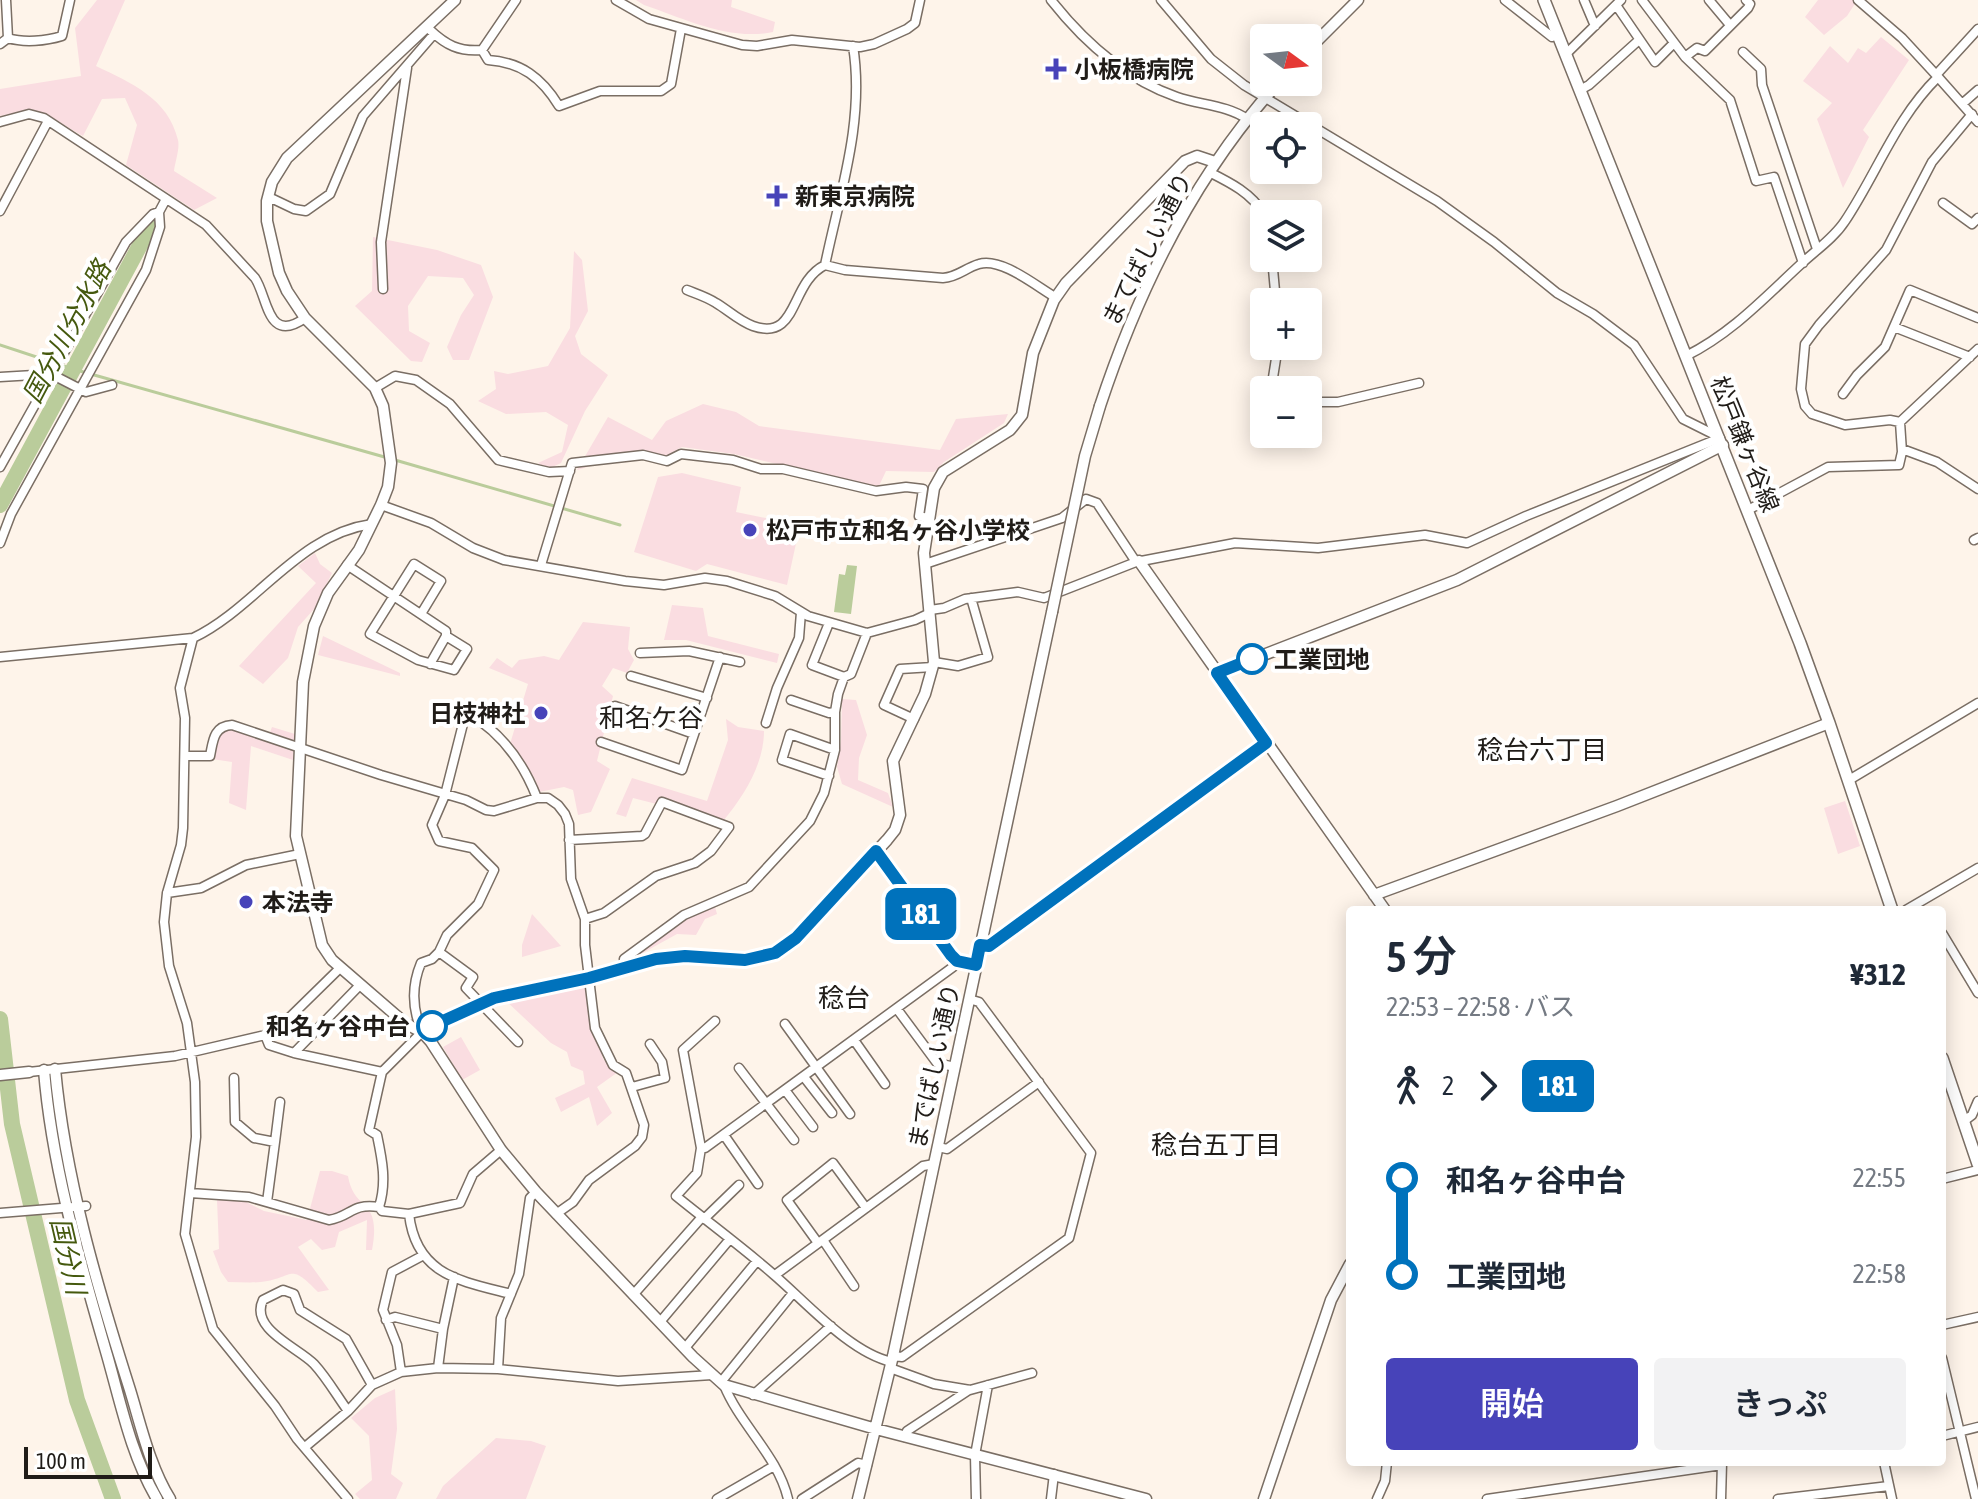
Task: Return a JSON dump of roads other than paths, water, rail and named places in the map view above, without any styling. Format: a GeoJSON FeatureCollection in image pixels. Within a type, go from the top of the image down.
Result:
{"type":"FeatureCollection","features":[{"type":"Feature","properties":{"kind":"main road","name":"松戸鎌ヶ谷線"},"geometry":{"type":"LineString","coordinates":[[1544,0],[1748,510],[1829,723],[1891,906]]}},
{"type":"Feature","properties":{"kind":"main road"},"geometry":{"type":"LineString","coordinates":[[1946,1069],[1978,1167]]}},
{"type":"Feature","properties":{"kind":"street"},"geometry":{"type":"LineString","coordinates":[[6,0],[8,38]]}},
{"type":"Feature","properties":{"kind":"street"},"geometry":{"type":"LineString","coordinates":[[0,44],[8,38],[29,40],[62,36],[70,0]]}},
{"type":"Feature","properties":{"kind":"street"},"geometry":{"type":"LineString","coordinates":[[383,289],[381,242],[406,63],[455,0]]}},
{"type":"Feature","properties":{"kind":"street"},"geometry":{"type":"LineString","coordinates":[[482,50],[516,0]]}},
{"type":"Feature","properties":{"kind":"street"},"geometry":{"type":"LineString","coordinates":[[616,0],[649,19],[751,47],[792,40],[853,46],[874,44],[915,23],[920,0]]}},
{"type":"Feature","properties":{"kind":"street"},"geometry":{"type":"LineString","coordinates":[[1051,0],[1091,45],[1120,68],[1159,90],[1234,111],[1247,119]]}},
{"type":"Feature","properties":{"kind":"street"},"geometry":{"type":"LineString","coordinates":[[1161,0],[1211,59],[1235,79],[1437,201],[1557,293],[1593,314],[1634,345],[1683,419],[1721,442]]}},
{"type":"Feature","properties":{"kind":"street"},"geometry":{"type":"LineString","coordinates":[[1322,36],[1358,0]]}},
{"type":"Feature","properties":{"kind":"street"},"geometry":{"type":"LineString","coordinates":[[1505,0],[1552,37],[1558,35]]}},
{"type":"Feature","properties":{"kind":"street"},"geometry":{"type":"LineString","coordinates":[[1584,0],[1595,26]]}},
{"type":"Feature","properties":{"kind":"street"},"geometry":{"type":"LineString","coordinates":[[1642,0],[1685,57],[1730,100],[1756,181],[1774,177],[1803,263]]}},
{"type":"Feature","properties":{"kind":"street"},"geometry":{"type":"LineString","coordinates":[[1709,0],[1730,25]]}},
{"type":"Feature","properties":{"kind":"street"},"geometry":{"type":"LineString","coordinates":[[1685,57],[1697,48],[1705,51],[1748,8],[1750,4],[1746,0]]}},
{"type":"Feature","properties":{"kind":"street"},"geometry":{"type":"LineString","coordinates":[[1858,0],[1902,38],[1978,122]]}},
{"type":"Feature","properties":{"kind":"street"},"geometry":{"type":"LineString","coordinates":[[1566,54],[1618,3],[1655,62],[1674,43]]}},
{"type":"Feature","properties":{"kind":"street"},"geometry":{"type":"LineString","coordinates":[[482,50],[488,60],[523,67],[550,92],[559,106],[600,91],[668,89],[681,29]]}},
{"type":"Feature","properties":{"kind":"street"},"geometry":{"type":"LineString","coordinates":[[1686,356],[1729,331],[1842,225],[1903,118],[1978,29]]}},
{"type":"Feature","properties":{"kind":"street"},"geometry":{"type":"LineString","coordinates":[[430,30],[449,46],[482,50]]}},
{"type":"Feature","properties":{"kind":"street"},"geometry":{"type":"LineString","coordinates":[[422,1032],[406,1024],[340,968],[322,945],[296,836],[303,682],[314,626],[328,593],[381,505],[388,487],[391,463],[383,406],[375,388],[305,318],[287,291],[279,273],[267,221],[267,201],[272,182],[287,158],[430,30]]}},
{"type":"Feature","properties":{"kind":"street"},"geometry":{"type":"LineString","coordinates":[[1580,90],[1639,40]]}},
{"type":"Feature","properties":{"kind":"street"},"geometry":{"type":"LineString","coordinates":[[825,265],[848,169],[856,110],[853,46]]}},
{"type":"Feature","properties":{"kind":"street"},"geometry":{"type":"LineString","coordinates":[[1743,52],[1761,69],[1762,85],[1817,249]]}},
{"type":"Feature","properties":{"kind":"street"},"geometry":{"type":"LineString","coordinates":[[267,201],[273,199],[306,211],[330,194],[363,116],[407,67]]}},
{"type":"Feature","properties":{"kind":"street"},"geometry":{"type":"LineString","coordinates":[[1962,104],[1978,90]]}},
{"type":"Feature","properties":{"kind":"street","name":"まてばしい通り"},"geometry":{"type":"LineString","coordinates":[[1100,406],[1141,294],[1175,227],[1212,167],[1264,98]]}},
{"type":"Feature","properties":{"kind":"street"},"geometry":{"type":"LineString","coordinates":[[0,122],[29,114],[48,121],[206,225],[260,285],[274,321],[290,324],[305,318]]}},
{"type":"Feature","properties":{"kind":"street"},"geometry":{"type":"LineString","coordinates":[[1900,422],[1890,420],[1845,425],[1812,414],[1805,406],[1801,389],[1805,344],[1886,250],[1932,162],[1972,114]]}},
{"type":"Feature","properties":{"kind":"street"},"geometry":{"type":"LineString","coordinates":[[0,211],[48,121]]}},
{"type":"Feature","properties":{"kind":"street"},"geometry":{"type":"LineString","coordinates":[[379,1207],[384,1183],[377,1135],[369,1130],[382,1072],[422,1032],[478,1004],[670,957],[745,960],[775,953],[796,938],[876,851],[899,823],[893,761],[925,694],[933,664],[925,564],[927,518],[934,488],[943,472],[1010,430],[1022,415],[1033,353],[1055,297],[1123,222],[1185,161],[1197,156],[1255,200]]}},
{"type":"Feature","properties":{"kind":"street"},"geometry":{"type":"LineString","coordinates":[[0,543],[11,514],[146,270],[160,227],[159,212],[166,199]]}},
{"type":"Feature","properties":{"kind":"street"},"geometry":{"type":"LineString","coordinates":[[1943,203],[1972,224],[1978,218]]}},
{"type":"Feature","properties":{"kind":"street"},"geometry":{"type":"LineString","coordinates":[[0,467],[126,242],[153,214],[159,212]]}},
{"type":"Feature","properties":{"kind":"street"},"geometry":{"type":"LineString","coordinates":[[687,290],[715,302],[750,324],[774,330],[788,317],[810,274],[825,265],[868,273],[943,278],[954,277],[981,263],[994,263],[1055,297]]}},
{"type":"Feature","properties":{"kind":"street"},"geometry":{"type":"LineString","coordinates":[[1843,394],[1885,347],[1906,288],[1978,318]]}},
{"type":"Feature","properties":{"kind":"street"},"geometry":{"type":"LineString","coordinates":[[1894,327],[1970,357]]}},
{"type":"Feature","properties":{"kind":"street"},"geometry":{"type":"LineString","coordinates":[[1900,422],[1978,349]]}},
{"type":"Feature","properties":{"kind":"street"},"geometry":{"type":"LineString","coordinates":[[0,377],[51,374],[86,392],[112,385]]}},
{"type":"Feature","properties":{"kind":"street"},"geometry":{"type":"LineString","coordinates":[[375,388],[395,376],[416,380],[450,404],[498,460],[549,472],[570,471]]}},
{"type":"Feature","properties":{"kind":"street"},"geometry":{"type":"LineString","coordinates":[[1322,402],[1338,402],[1419,383]]}},
{"type":"Feature","properties":{"kind":"street","name":"までばしい通り"},"geometry":{"type":"LineString","coordinates":[[858,1499],[892,1362],[1085,456],[1100,406]]}},
{"type":"Feature","properties":{"kind":"street"},"geometry":{"type":"LineString","coordinates":[[1748,510],[1828,467],[1899,465],[1902,449],[1900,422]]}},
{"type":"Feature","properties":{"kind":"street"},"geometry":{"type":"LineString","coordinates":[[381,505],[431,523],[490,556],[593,576],[664,585],[709,577],[775,596],[801,612],[867,633],[915,620],[930,611],[971,598],[1018,592],[1044,598],[1138,561],[1235,543],[1318,548],[1411,535],[1467,543],[1526,516],[1721,442]]}},
{"type":"Feature","properties":{"kind":"street"},"geometry":{"type":"LineString","coordinates":[[1217,673],[1457,580],[1721,442]]}},
{"type":"Feature","properties":{"kind":"street"},"geometry":{"type":"LineString","coordinates":[[1902,449],[1937,462],[1978,489]]}},
{"type":"Feature","properties":{"kind":"street"},"geometry":{"type":"LineString","coordinates":[[541,565],[572,463],[643,455],[667,461],[681,454],[733,460],[761,469],[783,469],[876,491],[906,487],[923,489],[919,516],[927,518]]}},
{"type":"Feature","properties":{"kind":"street"},"geometry":{"type":"LineString","coordinates":[[925,564],[1062,518],[1086,499],[1097,503],[1382,906]]}},
{"type":"Feature","properties":{"kind":"street"},"geometry":{"type":"LineString","coordinates":[[0,657],[193,638],[235,611],[294,560],[328,540],[372,524]]}},
{"type":"Feature","properties":{"kind":"street"},"geometry":{"type":"LineString","coordinates":[[421,614],[441,581],[414,564],[370,634],[430,664],[454,670],[467,649],[446,636]]}},
{"type":"Feature","properties":{"kind":"street"},"geometry":{"type":"LineString","coordinates":[[347,565],[446,631],[430,664]]}},
{"type":"Feature","properties":{"kind":"street"},"geometry":{"type":"LineString","coordinates":[[914,719],[884,705],[900,669],[933,664],[958,666],[988,657],[971,598]]}},
{"type":"Feature","properties":{"kind":"street"},"geometry":{"type":"LineString","coordinates":[[766,723],[777,688],[799,638],[801,612]]}},
{"type":"Feature","properties":{"kind":"street"},"geometry":{"type":"LineString","coordinates":[[829,623],[812,665],[844,677],[851,674],[867,633]]}},
{"type":"Feature","properties":{"kind":"street"},"geometry":{"type":"LineString","coordinates":[[193,638],[180,688],[185,718],[182,836],[167,893],[165,944],[192,1051],[196,1137],[185,1234],[213,1329],[348,1499]]}},
{"type":"Feature","properties":{"kind":"street"},"geometry":{"type":"LineString","coordinates":[[640,653],[689,651],[740,662]]}},
{"type":"Feature","properties":{"kind":"street"},"geometry":{"type":"LineString","coordinates":[[601,742],[682,770],[720,657]]}},
{"type":"Feature","properties":{"kind":"street"},"geometry":{"type":"LineString","coordinates":[[631,676],[707,698]]}},
{"type":"Feature","properties":{"kind":"street"},"geometry":{"type":"LineString","coordinates":[[625,968],[624,959],[684,915],[749,887],[810,821],[829,776],[835,750],[835,712],[844,677]]}},
{"type":"Feature","properties":{"kind":"street"},"geometry":{"type":"LineString","coordinates":[[791,700],[835,712]]}},
{"type":"Feature","properties":{"kind":"street"},"geometry":{"type":"LineString","coordinates":[[1849,780],[1978,703]]}},
{"type":"Feature","properties":{"kind":"street"},"geometry":{"type":"LineString","coordinates":[[615,706],[694,734]]}},
{"type":"Feature","properties":{"kind":"street"},"geometry":{"type":"LineString","coordinates":[[537,798],[530,779],[511,750],[483,721],[466,712],[445,795],[432,821],[439,841],[472,848],[494,870],[478,904],[447,935],[439,952],[421,963],[415,979],[416,1017],[422,1032],[501,1150],[556,1214],[719,1381],[783,1481],[788,1499]]}},
{"type":"Feature","properties":{"kind":"street"},"geometry":{"type":"LineString","coordinates":[[1374,895],[1617,806],[1829,723]]}},
{"type":"Feature","properties":{"kind":"street"},"geometry":{"type":"LineString","coordinates":[[185,756],[210,756],[215,733],[227,724],[466,800],[486,810],[494,811],[537,798],[548,798],[558,805],[569,824],[571,879],[585,919],[595,1028],[613,1065],[626,1073],[644,1125],[642,1137],[635,1146],[589,1180],[573,1202],[556,1214]]}},
{"type":"Feature","properties":{"kind":"street"},"geometry":{"type":"LineString","coordinates":[[829,776],[782,760],[790,734],[835,750]]}},
{"type":"Feature","properties":{"kind":"street"},"geometry":{"type":"LineString","coordinates":[[980,945],[989,946],[1266,743]]}},
{"type":"Feature","properties":{"kind":"street"},"geometry":{"type":"LineString","coordinates":[[569,840],[642,836],[662,802],[729,827],[711,851],[695,863],[656,876],[604,913],[585,919]]}},
{"type":"Feature","properties":{"kind":"street"},"geometry":{"type":"LineString","coordinates":[[876,851],[957,961],[976,965]]}},
{"type":"Feature","properties":{"kind":"street"},"geometry":{"type":"LineString","coordinates":[[167,893],[201,888],[246,865],[300,854]]}},
{"type":"Feature","properties":{"kind":"street"},"geometry":{"type":"LineString","coordinates":[[1925,906],[1978,868]]}},
{"type":"Feature","properties":{"kind":"street"},"geometry":{"type":"LineString","coordinates":[[1946,940],[1978,993]]}},
{"type":"Feature","properties":{"kind":"street"},"geometry":{"type":"LineString","coordinates":[[439,952],[473,977],[466,988],[478,1004],[518,1042]]}},
{"type":"Feature","properties":{"kind":"street"},"geometry":{"type":"LineString","coordinates":[[701,1148],[766,1105],[957,961]]}},
{"type":"Feature","properties":{"kind":"street"},"geometry":{"type":"LineString","coordinates":[[0,1075],[175,1056],[265,1035],[290,1017],[340,968]]}},
{"type":"Feature","properties":{"kind":"street"},"geometry":{"type":"LineString","coordinates":[[294,1053],[360,985]]}},
{"type":"Feature","properties":{"kind":"street"},"geometry":{"type":"LineString","coordinates":[[892,1362],[1069,1238],[1091,1153],[979,1002],[969,999]]}},
{"type":"Feature","properties":{"kind":"street"},"geometry":{"type":"LineString","coordinates":[[897,1009],[937,1063],[955,1067]]}},
{"type":"Feature","properties":{"kind":"street"},"geometry":{"type":"LineString","coordinates":[[715,1021],[683,1050],[701,1148],[697,1173],[676,1196],[775,1275],[831,1326],[878,1358],[934,1384],[970,1390]]}},
{"type":"Feature","properties":{"kind":"street"},"geometry":{"type":"LineString","coordinates":[[785,1024],[850,1114]]}},
{"type":"Feature","properties":{"kind":"street"},"geometry":{"type":"LineString","coordinates":[[265,1035],[269,1045],[294,1053],[382,1072]]}},
{"type":"Feature","properties":{"kind":"street"},"geometry":{"type":"LineString","coordinates":[[854,1040],[885,1084]]}},
{"type":"Feature","properties":{"kind":"street"},"geometry":{"type":"LineString","coordinates":[[632,1087],[665,1078],[662,1062],[650,1044]]}},
{"type":"Feature","properties":{"kind":"street"},"geometry":{"type":"LineString","coordinates":[[739,1068],[794,1140]]}},
{"type":"Feature","properties":{"kind":"street"},"geometry":{"type":"LineString","coordinates":[[49,1070],[63,1143],[119,1356],[150,1455],[170,1499]]}},
{"type":"Feature","properties":{"kind":"street"},"geometry":{"type":"LineString","coordinates":[[49,1070],[55,1162],[66,1207],[134,1451],[157,1499]]}},
{"type":"Feature","properties":{"kind":"street"},"geometry":{"type":"LineString","coordinates":[[804,1077],[832,1113]]}},
{"type":"Feature","properties":{"kind":"street"},"geometry":{"type":"LineString","coordinates":[[234,1078],[235,1122],[254,1138],[275,1142]]}},
{"type":"Feature","properties":{"kind":"street"},"geometry":{"type":"LineString","coordinates":[[938,1147],[947,1149],[1039,1082]]}},
{"type":"Feature","properties":{"kind":"street"},"geometry":{"type":"LineString","coordinates":[[785,1090],[813,1127]]}},
{"type":"Feature","properties":{"kind":"street"},"geometry":{"type":"LineString","coordinates":[[1964,1121],[1972,1115],[1978,1101]]}},
{"type":"Feature","properties":{"kind":"street"},"geometry":{"type":"LineString","coordinates":[[267,1202],[280,1102]]}},
{"type":"Feature","properties":{"kind":"street"},"geometry":{"type":"LineString","coordinates":[[724,1135],[758,1184]]}},
{"type":"Feature","properties":{"kind":"street"},"geometry":{"type":"LineString","coordinates":[[190,1193],[240,1195],[329,1220],[364,1205],[409,1214],[460,1203],[473,1174],[501,1150]]}},
{"type":"Feature","properties":{"kind":"street"},"geometry":{"type":"LineString","coordinates":[[854,1286],[787,1200],[833,1163],[866,1208]]}},
{"type":"Feature","properties":{"kind":"street"},"geometry":{"type":"LineString","coordinates":[[775,1275],[923,1166],[934,1164]]}},
{"type":"Feature","properties":{"kind":"street"},"geometry":{"type":"LineString","coordinates":[[1946,1178],[1978,1167]]}},
{"type":"Feature","properties":{"kind":"street"},"geometry":{"type":"LineString","coordinates":[[633,1295],[703,1218],[739,1185]]}},
{"type":"Feature","properties":{"kind":"street"},"geometry":{"type":"LineString","coordinates":[[498,1369],[501,1318],[519,1274],[530,1198],[536,1192]]}},
{"type":"Feature","properties":{"kind":"street"},"geometry":{"type":"LineString","coordinates":[[2,1213],[82,1206]]}},
{"type":"Feature","properties":{"kind":"street"},"geometry":{"type":"LineString","coordinates":[[409,1214],[422,1256],[434,1267],[454,1277],[511,1294]]}},
{"type":"Feature","properties":{"kind":"street"},"geometry":{"type":"LineString","coordinates":[[660,1322],[730,1239]]}},
{"type":"Feature","properties":{"kind":"street"},"geometry":{"type":"LineString","coordinates":[[401,1372],[397,1345],[383,1310],[392,1272],[422,1256]]}},
{"type":"Feature","properties":{"kind":"street"},"geometry":{"type":"LineString","coordinates":[[685,1348],[757,1261]]}},
{"type":"Feature","properties":{"kind":"street"},"geometry":{"type":"LineString","coordinates":[[438,1368],[454,1277]]}},
{"type":"Feature","properties":{"kind":"street"},"geometry":{"type":"LineString","coordinates":[[1264,1499],[1331,1300],[1346,1281]]}},
{"type":"Feature","properties":{"kind":"street"},"geometry":{"type":"LineString","coordinates":[[348,1411],[313,1363],[272,1333],[261,1313],[263,1300],[283,1290],[294,1294],[300,1310],[346,1339],[372,1385]]}},
{"type":"Feature","properties":{"kind":"street"},"geometry":{"type":"LineString","coordinates":[[719,1381],[793,1293]]}},
{"type":"Feature","properties":{"kind":"street"},"geometry":{"type":"LineString","coordinates":[[386,1320],[395,1317],[443,1329]]}},
{"type":"Feature","properties":{"kind":"street"},"geometry":{"type":"LineString","coordinates":[[1946,1324],[1978,1317]]}},
{"type":"Feature","properties":{"kind":"street"},"geometry":{"type":"LineString","coordinates":[[753,1395],[831,1326]]}},
{"type":"Feature","properties":{"kind":"street"},"geometry":{"type":"LineString","coordinates":[[305,1447],[348,1411],[372,1385],[401,1372],[438,1368],[498,1369],[618,1381],[719,1381],[753,1395],[876,1429],[1146,1499]]}},
{"type":"Feature","properties":{"kind":"street"},"geometry":{"type":"LineString","coordinates":[[905,1437],[907,1431],[970,1390],[1032,1373]]}},
{"type":"Feature","properties":{"kind":"street"},"geometry":{"type":"LineString","coordinates":[[1946,1374],[1976,1499]]}},
{"type":"Feature","properties":{"kind":"street"},"geometry":{"type":"LineString","coordinates":[[976,1499],[975,1455],[988,1385]]}},
{"type":"Feature","properties":{"kind":"street"},"geometry":{"type":"LineString","coordinates":[[1946,1435],[1978,1427]]}},
{"type":"Feature","properties":{"kind":"street"},"geometry":{"type":"LineString","coordinates":[[802,1499],[858,1463],[867,1465]]}},
{"type":"Feature","properties":{"kind":"street"},"geometry":{"type":"LineString","coordinates":[[717,1499],[774,1466]]}},
{"type":"Feature","properties":{"kind":"street"},"geometry":{"type":"LineString","coordinates":[[1377,1499],[1385,1481],[1387,1466]]}},
{"type":"Feature","properties":{"kind":"street"},"geometry":{"type":"LineString","coordinates":[[1487,1499],[1702,1466]]}},
{"type":"Feature","properties":{"kind":"street"},"geometry":{"type":"LineString","coordinates":[[1721,1499],[1722,1466]]}},
{"type":"Feature","properties":{"kind":"street"},"geometry":{"type":"LineString","coordinates":[[1885,1466],[1892,1499]]}},
{"type":"Feature","properties":{"kind":"street"},"geometry":{"type":"LineString","coordinates":[[1051,1499],[1054,1474]]}},
{"type":"Feature","properties":{"kind":"street"},"geometry":{"type":"LineString","coordinates":[[1778,1499],[1828,1496],[1889,1486]]}},
{"type":"Feature","properties":{"kind":"waterway","name":"国分川分水路"},"geometry":{"type":"LineString","coordinates":[[0,505],[152,223]]}},
{"type":"Feature","properties":{"kind":"waterway"},"geometry":{"type":"LineString","coordinates":[[0,345],[73,369],[388,458]]}},
{"type":"Feature","properties":{"kind":"waterway"},"geometry":{"type":"LineString","coordinates":[[395,460],[620,525]]}},
{"type":"Feature","properties":{"kind":"waterway","name":"国分川"},"geometry":{"type":"LineString","coordinates":[[0,1019],[12,1124],[77,1400],[113,1499]]}},
{"type":"Feature","properties":{"kind":"place","name":"小板橋病院"},"geometry":{"type":"Point","coordinates":[1056,69]}},
{"type":"Feature","properties":{"kind":"place","name":"新東京病院"},"geometry":{"type":"Point","coordinates":[777,196]}},
{"type":"Feature","properties":{"kind":"place","name":"松戸市立和名ヶ谷小学校"},"geometry":{"type":"Point","coordinates":[750,530]}},
{"type":"Feature","properties":{"kind":"place","name":"工業団地"},"geometry":{"type":"Point","coordinates":[1252,659]}},
{"type":"Feature","properties":{"kind":"place","name":"日枝神社"},"geometry":{"type":"Point","coordinates":[541,713]}},
{"type":"Feature","properties":{"kind":"place","name":"本法寺"},"geometry":{"type":"Point","coordinates":[246,902]}},
{"type":"Feature","properties":{"kind":"place","name":"和名ヶ谷中台"},"geometry":{"type":"Point","coordinates":[432,1026]}},
{"type":"Feature","properties":{"kind":"district","name":"和名ケ谷"},"geometry":{"type":"Point","coordinates":[651,718]}},
{"type":"Feature","properties":{"kind":"district","name":"稔台六丁目"},"geometry":{"type":"Point","coordinates":[1542,750]}},
{"type":"Feature","properties":{"kind":"district","name":"稔台"},"geometry":{"type":"Point","coordinates":[844,998]}},
{"type":"Feature","properties":{"kind":"district","name":"稔台五丁目"},"geometry":{"type":"Point","coordinates":[1216,1145]}}]}
